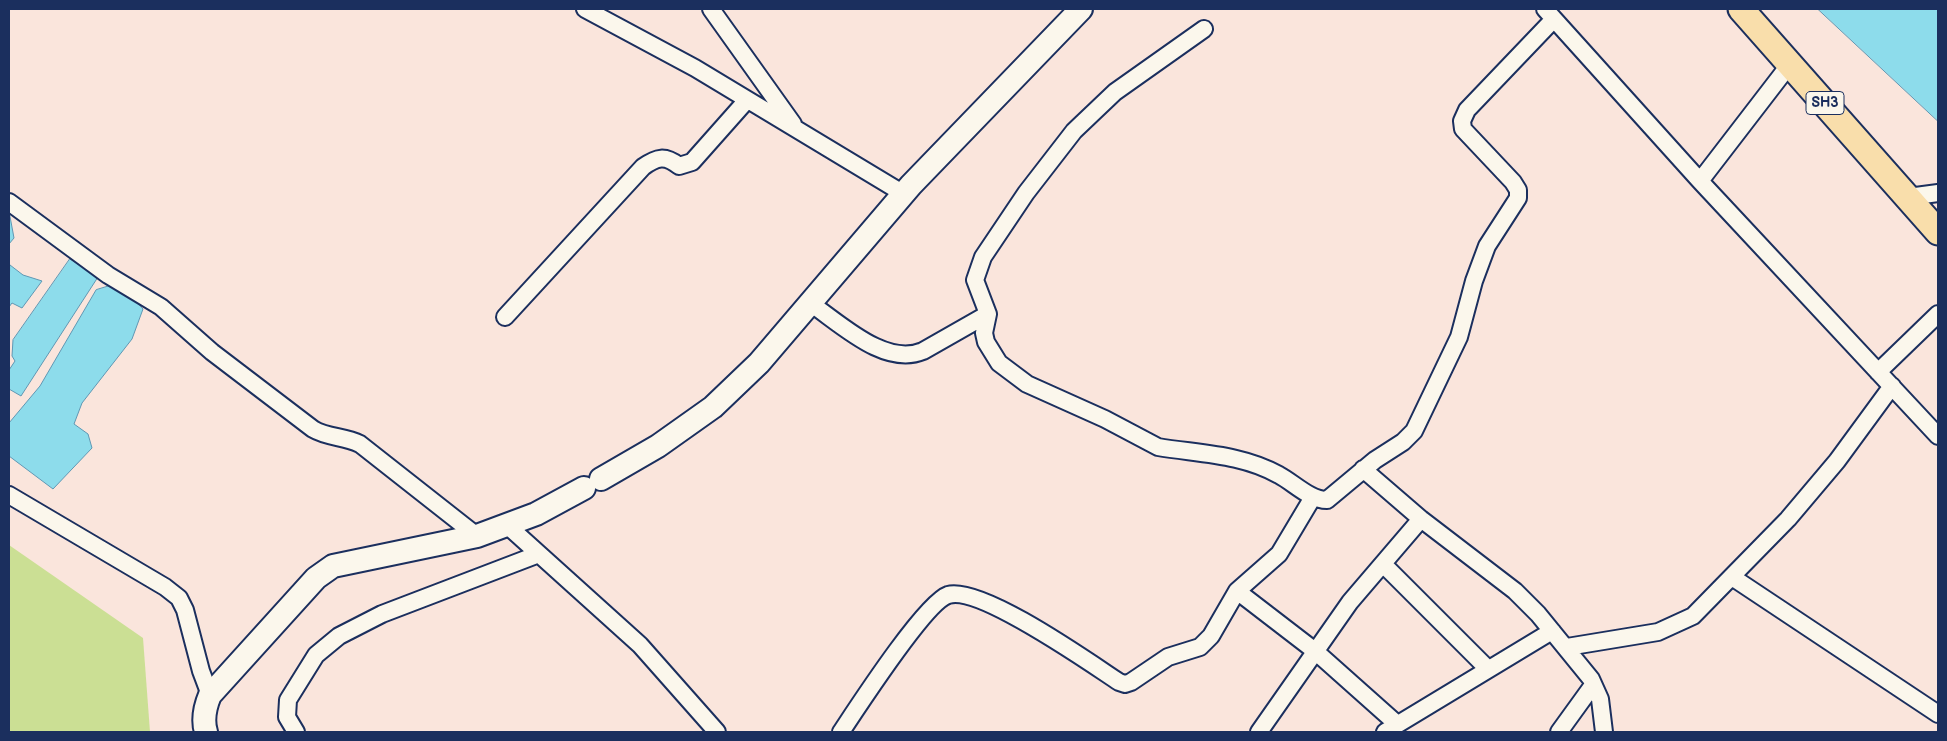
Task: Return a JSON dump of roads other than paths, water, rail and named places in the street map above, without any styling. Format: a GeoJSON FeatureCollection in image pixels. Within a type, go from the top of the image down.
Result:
{"type":"FeatureCollection","features":[{"type":"Feature","properties":{"kind":"main road"},"geometry":{"type":"LineString","coordinates":[[206,732],[204,725],[205,707],[210,695],[300,594],[316,578],[333,566],[478,536],[508,526],[536,514],[658,446],[713,407],[759,363],[904,194],[1080,9]]}},
{"type":"Feature","properties":{"kind":"main road","name":"SH3"},"geometry":{"type":"LineString","coordinates":[[1741,9],[1938,232]]}},
{"type":"Feature","properties":{"kind":"street"},"geometry":{"type":"LineString","coordinates":[[585,9],[695,68],[904,194]]}},
{"type":"Feature","properties":{"kind":"street"},"geometry":{"type":"LineString","coordinates":[[711,9],[797,130]]}},
{"type":"Feature","properties":{"kind":"street"},"geometry":{"type":"LineString","coordinates":[[1204,29],[1108,99],[1074,131],[1026,193],[976,271],[975,280],[978,292],[988,314],[984,333],[986,342],[1000,363],[1027,384],[1105,419],[1147,443],[1158,447],[1234,457],[1278,474],[1313,498],[1327,500],[1363,469],[1403,442],[1418,422],[1459,338],[1474,281],[1487,246],[1518,198],[1518,190],[1513,182],[1463,129],[1462,121],[1467,110],[1550,14],[1700,182],[1938,436]]}},
{"type":"Feature","properties":{"kind":"street"},"geometry":{"type":"LineString","coordinates":[[1700,182],[1790,64]]}},
{"type":"Feature","properties":{"kind":"street"},"geometry":{"type":"LineString","coordinates":[[505,318],[643,167],[654,159],[662,157],[679,166],[686,166],[692,162],[747,100]]}},
{"type":"Feature","properties":{"kind":"street"},"geometry":{"type":"LineString","coordinates":[[1908,197],[1938,193]]}},
{"type":"Feature","properties":{"kind":"street"},"geometry":{"type":"LineString","coordinates":[[9,202],[108,275],[161,307],[212,352],[313,429],[324,435],[340,436],[360,444],[478,536]]}},
{"type":"Feature","properties":{"kind":"street"},"geometry":{"type":"LineString","coordinates":[[810,304],[878,349],[898,356],[914,355],[923,351],[988,314]]}},
{"type":"Feature","properties":{"kind":"street"},"geometry":{"type":"LineString","coordinates":[[1878,372],[1938,314]]}},
{"type":"Feature","properties":{"kind":"street"},"geometry":{"type":"LineString","coordinates":[[1566,647],[1658,632],[1680,624],[1693,616],[1805,500],[1892,386]]}},
{"type":"Feature","properties":{"kind":"street"},"geometry":{"type":"LineString","coordinates":[[1363,469],[1421,519],[1515,591],[1552,631],[1593,685],[1600,699],[1604,732]]}},
{"type":"Feature","properties":{"kind":"street"},"geometry":{"type":"LineString","coordinates":[[9,495],[165,587],[179,598],[185,610],[201,672],[210,695]]}},
{"type":"Feature","properties":{"kind":"street"},"geometry":{"type":"LineString","coordinates":[[841,732],[882,671],[933,607],[948,595],[960,595],[1031,623],[1118,682],[1125,684],[1168,657],[1200,647],[1211,636],[1237,591],[1279,554],[1313,498]]}},
{"type":"Feature","properties":{"kind":"street"},"geometry":{"type":"LineString","coordinates":[[1259,732],[1350,602],[1421,519]]}},
{"type":"Feature","properties":{"kind":"street"},"geometry":{"type":"LineString","coordinates":[[508,526],[640,645],[717,732]]}},
{"type":"Feature","properties":{"kind":"street"},"geometry":{"type":"LineString","coordinates":[[296,732],[287,718],[288,700],[316,655],[339,636],[382,614],[539,554]]}},
{"type":"Feature","properties":{"kind":"street"},"geometry":{"type":"LineString","coordinates":[[1382,564],[1488,669]]}},
{"type":"Feature","properties":{"kind":"street"},"geometry":{"type":"LineString","coordinates":[[1732,577],[1938,714]]}},
{"type":"Feature","properties":{"kind":"street"},"geometry":{"type":"LineString","coordinates":[[1237,591],[1315,651],[1391,728],[1552,631]]}},
{"type":"Feature","properties":{"kind":"street"},"geometry":{"type":"LineString","coordinates":[[1559,732],[1593,685]]}},
{"type":"Feature","properties":{"kind":"water"},"geometry":{"type":"Polygon","coordinates":[[[1818,9],[1938,9],[1938,121],[1818,9]]]}},
{"type":"Feature","properties":{"kind":"water"},"geometry":{"type":"Polygon","coordinates":[[[9,211],[14,238],[9,244],[9,211]]]}},
{"type":"Feature","properties":{"kind":"water"},"geometry":{"type":"Polygon","coordinates":[[[70,259],[98,277],[21,396],[9,389],[9,370],[15,361],[12,356],[13,340],[70,259]]]}},
{"type":"Feature","properties":{"kind":"water"},"geometry":{"type":"Polygon","coordinates":[[[10,265],[23,275],[42,281],[22,308],[12,303],[9,307],[10,265]]]}},
{"type":"Feature","properties":{"kind":"water"},"geometry":{"type":"Polygon","coordinates":[[[112,285],[123,287],[143,309],[132,339],[82,403],[74,424],[88,434],[92,448],[53,489],[9,456],[9,423],[40,386],[96,290],[112,285]]]}}]}
